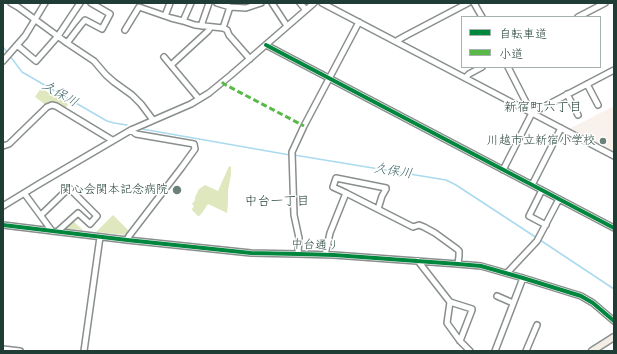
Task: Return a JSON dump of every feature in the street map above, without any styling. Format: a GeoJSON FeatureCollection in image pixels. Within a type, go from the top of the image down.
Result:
{"type":"FeatureCollection","features":[{"type":"Feature","properties":{"kind":"main road"},"geometry":{"type":"LineString","coordinates":[[596,350],[614,337]]}},
{"type":"Feature","properties":{"kind":"street"},"geometry":{"type":"LineString","coordinates":[[11,3],[67,43],[94,60],[106,75],[141,104],[153,120]]}},
{"type":"Feature","properties":{"kind":"street"},"geometry":{"type":"LineString","coordinates":[[5,59],[25,36],[45,3]]}},
{"type":"Feature","properties":{"kind":"street"},"geometry":{"type":"LineString","coordinates":[[17,45],[35,61],[58,36],[80,3]]}},
{"type":"Feature","properties":{"kind":"street"},"geometry":{"type":"LineString","coordinates":[[67,43],[85,20],[102,29],[110,14],[91,3]]}},
{"type":"Feature","properties":{"kind":"street"},"geometry":{"type":"LineString","coordinates":[[165,16],[170,3]]}},
{"type":"Feature","properties":{"kind":"street"},"geometry":{"type":"LineString","coordinates":[[183,21],[191,3]]}},
{"type":"Feature","properties":{"kind":"street"},"geometry":{"type":"LineString","coordinates":[[201,26],[210,3]]}},
{"type":"Feature","properties":{"kind":"street"},"geometry":{"type":"LineString","coordinates":[[217,3],[230,7],[246,8],[261,3]]}},
{"type":"Feature","properties":{"kind":"street"},"geometry":{"type":"LineString","coordinates":[[272,3],[287,26]]}},
{"type":"Feature","properties":{"kind":"street"},"geometry":{"type":"LineString","coordinates":[[300,3],[306,10]]}},
{"type":"Feature","properties":{"kind":"street"},"geometry":{"type":"LineString","coordinates":[[3,206],[112,140],[153,120],[185,108],[199,99],[250,59],[314,3]]}},
{"type":"Feature","properties":{"kind":"street"},"geometry":{"type":"LineString","coordinates":[[322,3],[614,156]]}},
{"type":"Feature","properties":{"kind":"street"},"geometry":{"type":"LineString","coordinates":[[397,42],[407,35],[468,3]]}},
{"type":"Feature","properties":{"kind":"street"},"geometry":{"type":"LineString","coordinates":[[474,3],[481,16]]}},
{"type":"Feature","properties":{"kind":"street"},"geometry":{"type":"LineString","coordinates":[[580,16],[605,3]]}},
{"type":"Feature","properties":{"kind":"street"},"geometry":{"type":"LineString","coordinates":[[125,30],[140,5],[165,16],[195,25],[210,28],[223,28],[227,30],[229,35],[250,59]]}},
{"type":"Feature","properties":{"kind":"street"},"geometry":{"type":"LineString","coordinates":[[223,28],[230,7]]}},
{"type":"Feature","properties":{"kind":"street"},"geometry":{"type":"LineString","coordinates":[[298,254],[299,238],[294,217],[292,154],[304,126],[359,22]]}},
{"type":"Feature","properties":{"kind":"street"},"geometry":{"type":"LineString","coordinates":[[171,65],[210,28]]}},
{"type":"Feature","properties":{"kind":"street"},"geometry":{"type":"LineString","coordinates":[[266,45],[614,228]]}},
{"type":"Feature","properties":{"kind":"street"},"geometry":{"type":"LineString","coordinates":[[164,57],[199,99]]}},
{"type":"Feature","properties":{"kind":"street"},"geometry":{"type":"LineString","coordinates":[[465,78],[480,68]]}},
{"type":"Feature","properties":{"kind":"street"},"geometry":{"type":"LineString","coordinates":[[509,68],[532,113]]}},
{"type":"Feature","properties":{"kind":"street"},"geometry":{"type":"LineString","coordinates":[[503,170],[532,113],[614,70]]}},
{"type":"Feature","properties":{"kind":"street"},"geometry":{"type":"LineString","coordinates":[[587,84],[598,105]]}},
{"type":"Feature","properties":{"kind":"street"},"geometry":{"type":"LineString","coordinates":[[567,94],[578,115]]}},
{"type":"Feature","properties":{"kind":"street"},"geometry":{"type":"LineString","coordinates":[[3,146],[9,144],[47,107],[52,105],[112,140]]}},
{"type":"Feature","properties":{"kind":"street"},"geometry":{"type":"LineString","coordinates":[[532,184],[561,128]]}},
{"type":"Feature","properties":{"kind":"street"},"geometry":{"type":"LineString","coordinates":[[127,240],[195,149],[194,144],[136,134],[131,130]]}},
{"type":"Feature","properties":{"kind":"street"},"geometry":{"type":"LineString","coordinates":[[378,209],[386,188],[336,178],[333,187],[413,227],[419,225],[424,227],[446,240],[459,251],[458,264]]}},
{"type":"Feature","properties":{"kind":"street"},"geometry":{"type":"LineString","coordinates":[[41,215],[69,188],[98,216],[90,224],[78,213],[58,232]]}},
{"type":"Feature","properties":{"kind":"street"},"geometry":{"type":"LineString","coordinates":[[542,190],[529,216],[546,225]]}},
{"type":"Feature","properties":{"kind":"street"},"geometry":{"type":"LineString","coordinates":[[24,193],[52,231]]}},
{"type":"Feature","properties":{"kind":"street"},"geometry":{"type":"LineString","coordinates":[[325,255],[330,233],[343,197],[346,193]]}},
{"type":"Feature","properties":{"kind":"street"},"geometry":{"type":"LineString","coordinates":[[507,273],[539,239],[559,199]]}},
{"type":"Feature","properties":{"kind":"street","name":"中台通り"},"geometry":{"type":"LineString","coordinates":[[3,225],[251,253],[325,255],[481,266],[574,293],[586,298],[614,321]]}},
{"type":"Feature","properties":{"kind":"street"},"geometry":{"type":"LineString","coordinates":[[84,351],[100,237]]}},
{"type":"Feature","properties":{"kind":"street"},"geometry":{"type":"LineString","coordinates":[[418,261],[450,302],[472,310],[460,341]]}},
{"type":"Feature","properties":{"kind":"street"},"geometry":{"type":"LineString","coordinates":[[495,351],[523,278]]}},
{"type":"Feature","properties":{"kind":"street"},"geometry":{"type":"LineString","coordinates":[[497,296],[513,303]]}},
{"type":"Feature","properties":{"kind":"street"},"geometry":{"type":"LineString","coordinates":[[450,302],[447,323],[460,341],[470,351]]}},
{"type":"Feature","properties":{"kind":"street"},"geometry":{"type":"LineString","coordinates":[[526,351],[538,325]]}},
{"type":"Feature","properties":{"kind":"street"},"geometry":{"type":"LineString","coordinates":[[3,349],[20,351]]}},
{"type":"Feature","properties":{"kind":"shaded area","name":"川越市立新宿小学校"},"geometry":{"type":"Polygon","coordinates":[[[614,106],[614,153],[569,129],[612,107],[614,106]]]}},
{"type":"Feature","properties":{"kind":"green space"},"geometry":{"type":"Polygon","coordinates":[[[41,88],[68,104],[66,108],[55,103],[46,105],[35,97],[41,88]]]}},
{"type":"Feature","properties":{"kind":"green space"},"geometry":{"type":"Polygon","coordinates":[[[229,166],[231,167],[231,175],[228,190],[227,213],[208,204],[198,216],[192,210],[194,206],[192,204],[199,189],[205,185],[218,191],[229,166]]]}},
{"type":"Feature","properties":{"kind":"green space"},"geometry":{"type":"Polygon","coordinates":[[[113,215],[129,231],[126,235],[96,232],[113,215]]]}},
{"type":"Feature","properties":{"kind":"green space"},"geometry":{"type":"Polygon","coordinates":[[[73,221],[83,230],[67,229],[66,227],[73,221]]]}},
{"type":"Feature","properties":{"kind":"waterway","name":"久保川"},"geometry":{"type":"LineString","coordinates":[[3,47],[8,53]]}},
{"type":"Feature","properties":{"kind":"waterway","name":"久保川"},"geometry":{"type":"LineString","coordinates":[[10,56],[22,72],[107,121],[127,125]]}},
{"type":"Feature","properties":{"kind":"waterway","name":"久保川"},"geometry":{"type":"LineString","coordinates":[[142,129],[290,155]]}},
{"type":"Feature","properties":{"kind":"waterway","name":"久保川"},"geometry":{"type":"LineString","coordinates":[[294,155],[446,180],[537,238]]}},
{"type":"Feature","properties":{"kind":"waterway","name":"久保川"},"geometry":{"type":"LineString","coordinates":[[540,240],[614,289]]}},
{"type":"Feature","properties":{"kind":"marked path"},"geometry":{"type":"LineString","coordinates":[[222,82],[304,126]]}},
{"type":"Feature","properties":{"kind":"cycle path"},"geometry":{"type":"LineString","coordinates":[[266,45],[614,228]]}},
{"type":"Feature","properties":{"kind":"cycle path"},"geometry":{"type":"LineString","coordinates":[[3,225],[251,253],[334,255],[481,266],[581,296],[593,303],[614,321]]}},
{"type":"Feature","properties":{"kind":"place","name":"川越市立新宿小学校"},"geometry":{"type":"Point","coordinates":[603,141]}},
{"type":"Feature","properties":{"kind":"place","name":"関心会関本記念病院"},"geometry":{"type":"Point","coordinates":[177,190]}},
{"type":"Feature","properties":{"kind":"district","name":"新宿町六丁目"},"geometry":{"type":"Point","coordinates":[543,107]}},
{"type":"Feature","properties":{"kind":"district","name":"中台一丁目"},"geometry":{"type":"Point","coordinates":[277,201]}}]}
